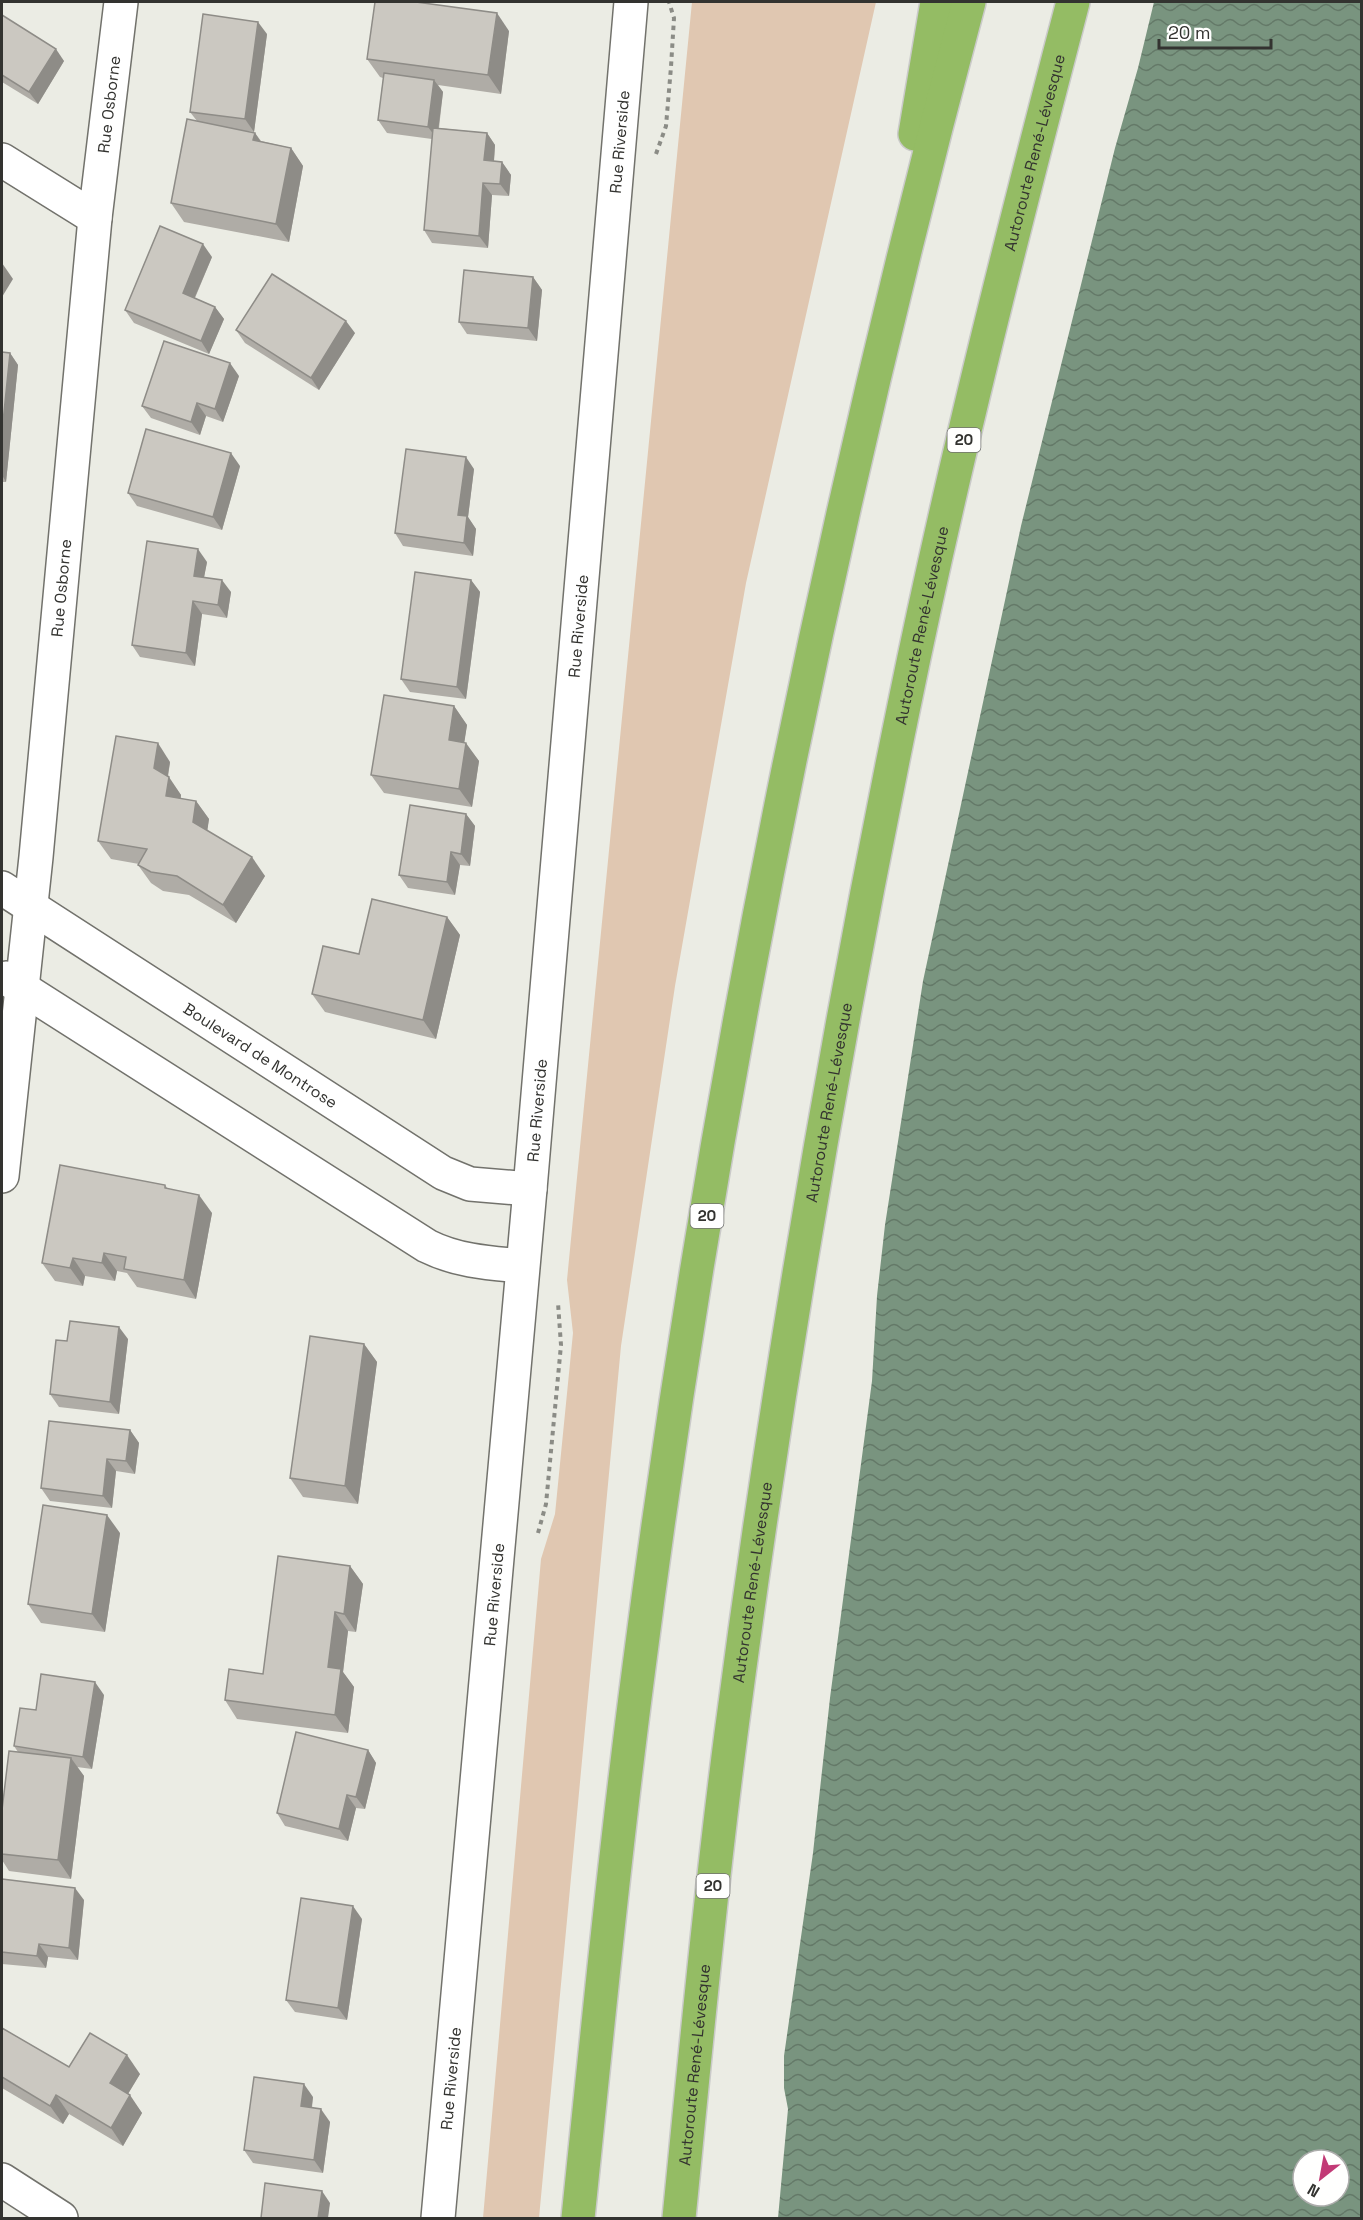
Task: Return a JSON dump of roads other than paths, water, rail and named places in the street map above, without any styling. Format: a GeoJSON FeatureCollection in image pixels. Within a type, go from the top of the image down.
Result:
{"type":"FeatureCollection","features":[{"type":"Feature","properties":{"kind":"highway"},"geometry":{"type":"LineString","coordinates":[[872,387],[937,2]]}},
{"type":"Feature","properties":{"kind":"highway","name":"20"},"geometry":{"type":"LineString","coordinates":[[578,2218],[613,1876],[639,1664],[689,1323],[717,1152],[776,829],[840,530],[872,387],[969,2]]}},
{"type":"Feature","properties":{"kind":"highway","name":"Autoroute René-Lévesque"},"geometry":{"type":"LineString","coordinates":[[680,2218],[709,1919],[731,1735],[776,1423],[850,984],[904,705],[954,485],[1025,186],[1074,2]]}},
{"type":"Feature","properties":{"kind":"street","name":"Rue Osborne"},"geometry":{"type":"LineString","coordinates":[[2,1176],[12,982],[31,906],[95,218],[121,2]]}},
{"type":"Feature","properties":{"kind":"street","name":"Rue Riverside"},"geometry":{"type":"LineString","coordinates":[[438,2218],[530,1189],[631,2]]}},
{"type":"Feature","properties":{"kind":"street"},"geometry":{"type":"LineString","coordinates":[[2,160],[95,218]]}},
{"type":"Feature","properties":{"kind":"street","name":"Boulevard de Montrose"},"geometry":{"type":"LineString","coordinates":[[2,888],[443,1173],[470,1184],[530,1189]]}},
{"type":"Feature","properties":{"kind":"street"},"geometry":{"type":"LineString","coordinates":[[12,982],[427,1246],[466,1261],[522,1266]]}},
{"type":"Feature","properties":{"kind":"street"},"geometry":{"type":"LineString","coordinates":[[2,2180],[61,2218]]}},
{"type":"Feature","properties":{"kind":"water"},"geometry":{"type":"Polygon","coordinates":[[[1154,2],[1361,2],[1361,2218],[778,2218],[788,2109],[784,2088],[784,2056],[813,1853],[830,1698],[872,1381],[877,1296],[885,1225],[923,981],[1021,526],[1115,148],[1154,2]]]}}]}
